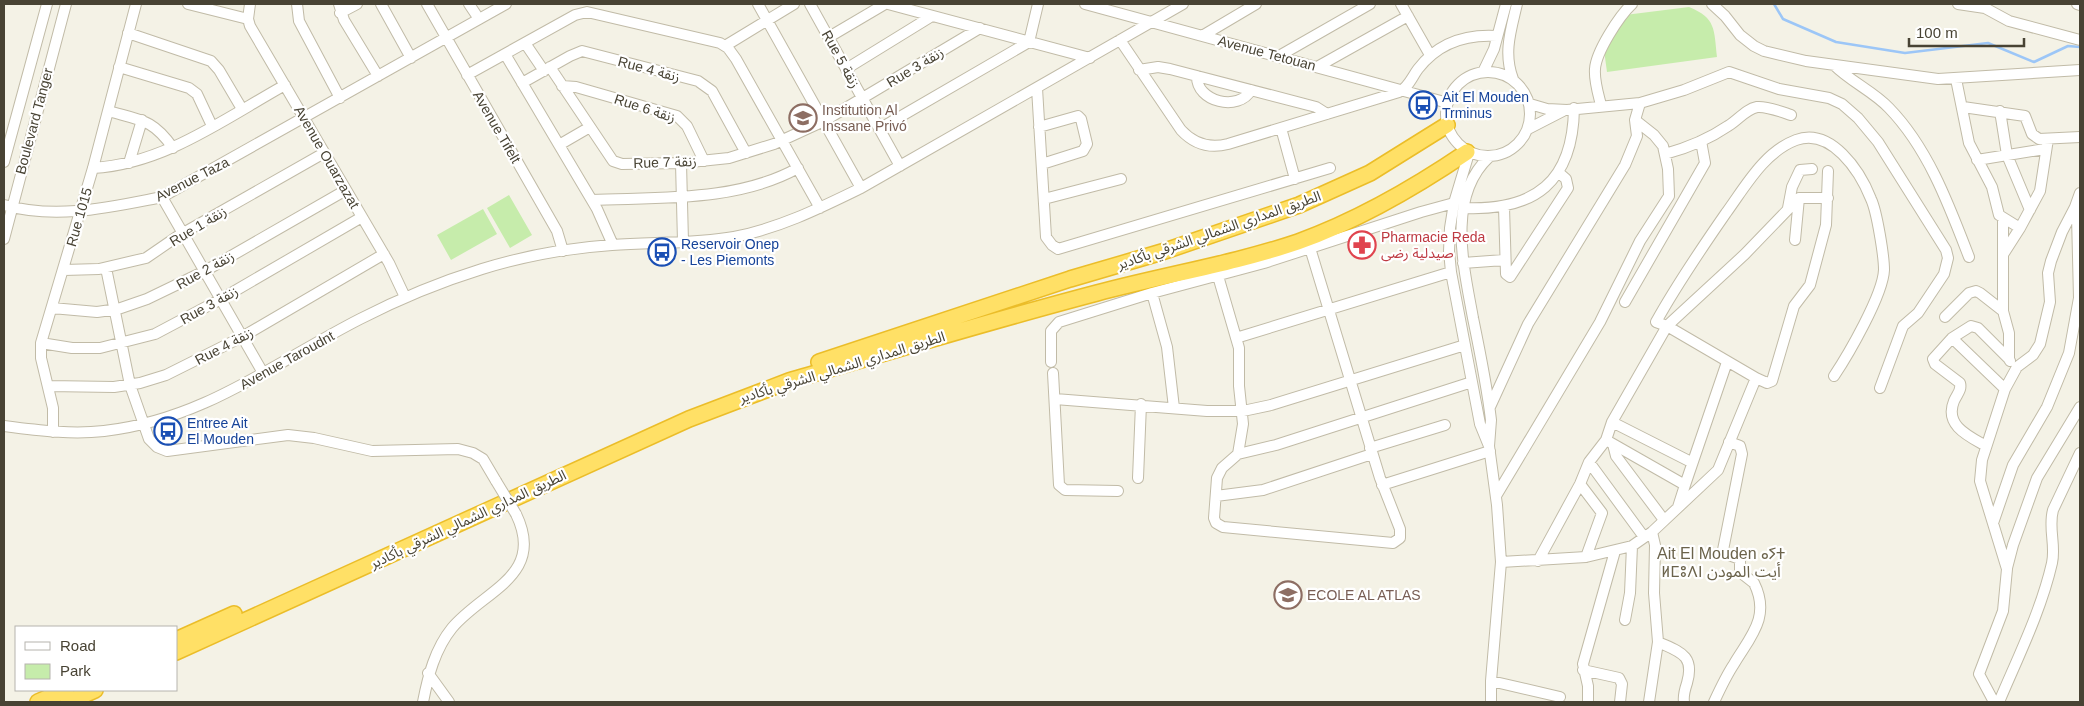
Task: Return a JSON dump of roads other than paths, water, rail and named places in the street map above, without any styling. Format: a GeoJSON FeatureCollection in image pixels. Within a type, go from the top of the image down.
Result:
{"type":"FeatureCollection","features":[{"type":"Feature","properties":{"kind":"highway","name":"الطريق المداري الشمالي الشرقي بأكادير"},"geometry":{"type":"LineString","coordinates":[[178,639],[715,397],[1299,205],[1370,173],[1447,125]]}},
{"type":"Feature","properties":{"kind":"highway","name":"الطريق المداري الشمالي الشرقي بأكادير"},"geometry":{"type":"LineString","coordinates":[[178,651],[628,446],[743,396],[1026,312],[1298,242],[1381,206],[1468,152]]}},
{"type":"Feature","properties":{"kind":"highway"},"geometry":{"type":"LineString","coordinates":[[38,702],[64,691]]}},
{"type":"Feature","properties":{"kind":"highway"},"geometry":{"type":"LineString","coordinates":[[68,702],[93,691]]}},
{"type":"Feature","properties":{"kind":"street","name":"Boulevard Tanger"},"geometry":{"type":"LineString","coordinates":[[4,162],[47,4]]}},
{"type":"Feature","properties":{"kind":"street","name":"Boulevard Tanger"},"geometry":{"type":"LineString","coordinates":[[4,239],[7,206],[66,4]]}},
{"type":"Feature","properties":{"kind":"street","name":"Rue 1015"},"geometry":{"type":"LineString","coordinates":[[53,432],[53,408],[41,358],[41,343],[93,168],[136,4]]}},
{"type":"Feature","properties":{"kind":"street"},"geometry":{"type":"LineString","coordinates":[[188,4],[248,19],[250,4]]}},
{"type":"Feature","properties":{"kind":"street"},"geometry":{"type":"LineString","coordinates":[[297,4],[299,21],[340,98]]}},
{"type":"Feature","properties":{"kind":"street"},"geometry":{"type":"LineString","coordinates":[[357,4],[340,8],[378,76]]}},
{"type":"Feature","properties":{"kind":"street"},"geometry":{"type":"LineString","coordinates":[[381,4],[410,58]]}},
{"type":"Feature","properties":{"kind":"street","name":"Avenue Tifelt"},"geometry":{"type":"LineString","coordinates":[[427,4],[557,231],[563,251]]}},
{"type":"Feature","properties":{"kind":"street"},"geometry":{"type":"LineString","coordinates":[[469,4],[479,19]]}},
{"type":"Feature","properties":{"kind":"street","name":"Avenue Taza"},"geometry":{"type":"LineString","coordinates":[[7,206],[56,213],[80,212],[162,197],[506,4]]}},
{"type":"Feature","properties":{"kind":"street"},"geometry":{"type":"LineString","coordinates":[[758,4],[861,188]]}},
{"type":"Feature","properties":{"kind":"street"},"geometry":{"type":"LineString","coordinates":[[724,46],[794,4]]}},
{"type":"Feature","properties":{"kind":"street","name":"Rue 5 زنقة"},"geometry":{"type":"LineString","coordinates":[[810,4],[900,166]]}},
{"type":"Feature","properties":{"kind":"street"},"geometry":{"type":"LineString","coordinates":[[829,37],[886,4],[908,6],[932,16],[1090,58]]}},
{"type":"Feature","properties":{"kind":"street"},"geometry":{"type":"LineString","coordinates":[[879,129],[1029,42],[1038,4]]}},
{"type":"Feature","properties":{"kind":"street","name":"Avenue Tetouan"},"geometry":{"type":"LineString","coordinates":[[1085,4],[1448,103]]}},
{"type":"Feature","properties":{"kind":"street","name":"Avenue Taroudnt"},"geometry":{"type":"LineString","coordinates":[[4,426],[53,432],[98,432],[145,424],[203,406],[360,319],[405,297],[483,269],[563,251],[613,245],[684,242],[733,237],[756,232],[820,208],[861,188],[1183,4]]}},
{"type":"Feature","properties":{"kind":"street"},"geometry":{"type":"LineString","coordinates":[[1202,36],[1256,4]]}},
{"type":"Feature","properties":{"kind":"street"},"geometry":{"type":"LineString","coordinates":[[1279,56],[1370,4]]}},
{"type":"Feature","properties":{"kind":"street"},"geometry":{"type":"LineString","coordinates":[[1401,4],[1430,55]]}},
{"type":"Feature","properties":{"kind":"street"},"geometry":{"type":"LineString","coordinates":[[1483,72],[1494,48],[1506,4]]}},
{"type":"Feature","properties":{"kind":"street"},"geometry":{"type":"LineString","coordinates":[[1513,79],[1507,51],[1517,4]]}},
{"type":"Feature","properties":{"kind":"street"},"geometry":{"type":"LineString","coordinates":[[1601,105],[1595,77],[1596,61],[1620,18],[1632,4]]}},
{"type":"Feature","properties":{"kind":"street"},"geometry":{"type":"LineString","coordinates":[[1712,4],[1746,40],[1764,51],[1806,61],[1938,79],[2080,70]]}},
{"type":"Feature","properties":{"kind":"street"},"geometry":{"type":"LineString","coordinates":[[1958,4],[1985,8],[2009,21],[2080,40]]}},
{"type":"Feature","properties":{"kind":"street"},"geometry":{"type":"LineString","coordinates":[[467,75],[586,8],[724,46],[734,55],[820,208]]}},
{"type":"Feature","properties":{"kind":"street"},"geometry":{"type":"LineString","coordinates":[[846,69],[932,16]]}},
{"type":"Feature","properties":{"kind":"street"},"geometry":{"type":"LineString","coordinates":[[1317,67],[1408,16]]}},
{"type":"Feature","properties":{"kind":"street","name":"Avenue Ouarzazat"},"geometry":{"type":"LineString","coordinates":[[248,19],[384,254],[405,297]]}},
{"type":"Feature","properties":{"kind":"street","name":"Rue 3 زنقة"},"geometry":{"type":"LineString","coordinates":[[824,121],[980,28]]}},
{"type":"Feature","properties":{"kind":"street"},"geometry":{"type":"LineString","coordinates":[[128,34],[211,61],[219,70],[242,109]]}},
{"type":"Feature","properties":{"kind":"street"},"geometry":{"type":"LineString","coordinates":[[1120,40],[1181,130],[1200,144],[1222,145],[1403,90],[1430,55],[1445,45],[1462,38],[1497,36]]}},
{"type":"Feature","properties":{"kind":"street","name":"Rue 7 زنقة"},"geometry":{"type":"LineString","coordinates":[[525,43],[562,86],[615,162],[681,163],[746,153],[783,141],[824,121]]}},
{"type":"Feature","properties":{"kind":"street"},"geometry":{"type":"LineString","coordinates":[[1494,48],[1502,52],[1507,51]]}},
{"type":"Feature","properties":{"kind":"street","name":"Rue 4 زنقة"},"geometry":{"type":"LineString","coordinates":[[522,83],[574,53],[585,52],[698,82],[712,92],[746,153]]}},
{"type":"Feature","properties":{"kind":"street"},"geometry":{"type":"LineString","coordinates":[[505,54],[592,200],[613,245]]}},
{"type":"Feature","properties":{"kind":"street"},"geometry":{"type":"LineString","coordinates":[[1834,65],[1846,77],[1887,106],[1907,127],[1920,147],[1968,257]]}},
{"type":"Feature","properties":{"kind":"street"},"geometry":{"type":"LineString","coordinates":[[119,67],[189,88],[197,94],[212,126]]}},
{"type":"Feature","properties":{"kind":"street"},"geometry":{"type":"LineString","coordinates":[[1139,70],[1164,68],[1316,107],[1328,114]]}},
{"type":"Feature","properties":{"kind":"street"},"geometry":{"type":"LineString","coordinates":[[1483,72],[1499,73],[1513,79],[1523,90],[1530,104],[1528,128],[1524,138],[1513,149],[1500,156],[1489,157],[1468,152],[1454,140],[1447,125],[1448,103],[1461,82],[1483,72]]}},
{"type":"Feature","properties":{"kind":"street"},"geometry":{"type":"LineString","coordinates":[[1530,104],[1547,109],[1570,109],[1640,103],[1684,90],[1729,72],[1779,89],[1829,98],[1842,104],[1868,127],[1946,250],[1948,258],[1940,282],[1918,314],[1903,326],[1880,388]]}},
{"type":"Feature","properties":{"kind":"street"},"geometry":{"type":"LineString","coordinates":[[1197,76],[1198,85],[1204,95],[1226,102],[1246,97],[1251,90]]}},
{"type":"Feature","properties":{"kind":"street"},"geometry":{"type":"LineString","coordinates":[[1956,79],[1969,143],[1992,187],[1999,215],[2020,228]]}},
{"type":"Feature","properties":{"kind":"street"},"geometry":{"type":"LineString","coordinates":[[93,168],[129,163],[173,148],[285,85]]}},
{"type":"Feature","properties":{"kind":"street","name":"Rue 6 زنقة"},"geometry":{"type":"LineString","coordinates":[[562,86],[576,87],[677,116],[687,126],[704,160]]}},
{"type":"Feature","properties":{"kind":"street"},"geometry":{"type":"LineString","coordinates":[[1037,88],[1046,238],[1052,246],[1061,249],[1330,168]]}},
{"type":"Feature","properties":{"kind":"street"},"geometry":{"type":"LineString","coordinates":[[1490,407],[1528,324],[1625,165],[1637,136],[1635,120],[1640,103]]}},
{"type":"Feature","properties":{"kind":"street"},"geometry":{"type":"LineString","coordinates":[[1665,154],[1701,141],[1728,126],[1752,109],[1760,107],[1792,115]]}},
{"type":"Feature","properties":{"kind":"street"},"geometry":{"type":"LineString","coordinates":[[1963,107],[2025,116],[2035,137],[2047,144]]}},
{"type":"Feature","properties":{"kind":"street"},"geometry":{"type":"LineString","coordinates":[[1528,128],[1570,109]]}},
{"type":"Feature","properties":{"kind":"street"},"geometry":{"type":"LineString","coordinates":[[1464,208],[1504,207],[1532,198],[1558,172],[1571,141],[1570,109]]}},
{"type":"Feature","properties":{"kind":"street"},"geometry":{"type":"LineString","coordinates":[[108,111],[142,120],[160,130],[173,148]]}},
{"type":"Feature","properties":{"kind":"street"},"geometry":{"type":"LineString","coordinates":[[2000,112],[2007,155],[2030,210]]}},
{"type":"Feature","properties":{"kind":"street"},"geometry":{"type":"LineString","coordinates":[[1040,126],[1078,116],[1082,119],[1087,144],[1083,151],[1042,164]]}},
{"type":"Feature","properties":{"kind":"street"},"geometry":{"type":"LineString","coordinates":[[129,163],[142,120]]}},
{"type":"Feature","properties":{"kind":"street"},"geometry":{"type":"LineString","coordinates":[[1496,496],[1600,322],[1640,241],[1669,196],[1668,170],[1662,146],[1654,135],[1635,120]]}},
{"type":"Feature","properties":{"kind":"street"},"geometry":{"type":"LineString","coordinates":[[559,145],[590,126]]}},
{"type":"Feature","properties":{"kind":"street"},"geometry":{"type":"LineString","coordinates":[[1282,128],[1295,179]]}},
{"type":"Feature","properties":{"kind":"street"},"geometry":{"type":"LineString","coordinates":[[1828,172],[1826,225],[1810,285],[1794,306],[1772,381],[1767,383],[1756,378],[1667,326],[1656,322],[1686,270],[1746,184],[1780,148],[1796,140],[1812,137],[1836,146],[1852,166],[1872,200],[1884,271],[1874,301],[1834,376]]}},
{"type":"Feature","properties":{"kind":"street"},"geometry":{"type":"LineString","coordinates":[[1977,160],[2007,155],[2080,137]]}},
{"type":"Feature","properties":{"kind":"street"},"geometry":{"type":"LineString","coordinates":[[1625,302],[1705,163],[1706,156],[1701,141]]}},
{"type":"Feature","properties":{"kind":"street"},"geometry":{"type":"LineString","coordinates":[[2004,253],[2040,191],[2047,144]]}},
{"type":"Feature","properties":{"kind":"street"},"geometry":{"type":"LineString","coordinates":[[1468,152],[1454,203],[1449,240],[1451,272],[1480,424],[1489,448],[1496,496],[1501,562],[1490,681],[1491,702]]}},
{"type":"Feature","properties":{"kind":"street","name":"Rue 1 زنقة"},"geometry":{"type":"LineString","coordinates":[[64,270],[106,268],[146,258],[182,234],[324,153]]}},
{"type":"Feature","properties":{"kind":"street"},"geometry":{"type":"LineString","coordinates":[[1489,157],[1472,181],[1464,208],[1462,233],[1463,263],[1490,407],[1489,448]]}},
{"type":"Feature","properties":{"kind":"street"},"geometry":{"type":"LineString","coordinates":[[681,163],[684,242]]}},
{"type":"Feature","properties":{"kind":"street"},"geometry":{"type":"LineString","coordinates":[[592,200],[682,196],[750,186],[798,168]]}},
{"type":"Feature","properties":{"kind":"street"},"geometry":{"type":"LineString","coordinates":[[1788,208],[1792,187],[1800,170],[1812,169]]}},
{"type":"Feature","properties":{"kind":"street"},"geometry":{"type":"LineString","coordinates":[[1504,207],[1504,260],[1506,274],[1510,277],[1568,188],[1566,179],[1558,172]]}},
{"type":"Feature","properties":{"kind":"street"},"geometry":{"type":"LineString","coordinates":[[1044,199],[1122,179]]}},
{"type":"Feature","properties":{"kind":"street","name":"Rue 2 زنقة"},"geometry":{"type":"LineString","coordinates":[[52,308],[87,312],[115,309],[147,300],[205,271],[346,190]]}},
{"type":"Feature","properties":{"kind":"street"},"geometry":{"type":"LineString","coordinates":[[2007,569],[1980,481],[1980,470],[2005,389],[2017,367],[2033,355],[2040,344],[2050,302],[2048,273],[2050,261],[2080,193]]}},
{"type":"Feature","properties":{"kind":"street"},"geometry":{"type":"LineString","coordinates":[[162,197],[263,373]]}},
{"type":"Feature","properties":{"kind":"street"},"geometry":{"type":"LineString","coordinates":[[1795,240],[1799,198]]}},
{"type":"Feature","properties":{"kind":"street"},"geometry":{"type":"LineString","coordinates":[[1664,520],[1616,456],[1610,442],[1612,422],[1667,326],[1745,254],[1799,198],[1828,198]]}},
{"type":"Feature","properties":{"kind":"street"},"geometry":{"type":"LineString","coordinates":[[1052,362],[1051,331],[1056,324],[1152,293],[1218,276],[1454,203]]}},
{"type":"Feature","properties":{"kind":"street"},"geometry":{"type":"LineString","coordinates":[[1993,523],[2013,465],[2047,407],[2069,353],[2078,298],[2077,216],[2075,207]]}},
{"type":"Feature","properties":{"kind":"street","name":"Rue 3 زنقة"},"geometry":{"type":"LineString","coordinates":[[41,343],[86,348],[121,344],[167,328],[221,299],[362,217]]}},
{"type":"Feature","properties":{"kind":"street"},"geometry":{"type":"LineString","coordinates":[[2003,219],[2002,311],[2009,333],[2009,359]]}},
{"type":"Feature","properties":{"kind":"street"},"geometry":{"type":"LineString","coordinates":[[1310,248],[1330,310],[1351,380],[1362,418],[1371,451],[1401,532],[1400,538],[1393,543],[1220,526],[1214,518],[1217,478],[1220,470],[1238,454],[1276,445],[1362,418],[1472,382]]}},
{"type":"Feature","properties":{"kind":"street","name":"Rue 4 زنقة"},"geometry":{"type":"LineString","coordinates":[[48,386],[100,387],[130,384],[172,372],[242,337],[384,254]]}},
{"type":"Feature","properties":{"kind":"street"},"geometry":{"type":"LineString","coordinates":[[1463,263],[1504,260]]}},
{"type":"Feature","properties":{"kind":"street"},"geometry":{"type":"LineString","coordinates":[[106,268],[130,384],[152,443],[157,448],[167,451],[288,435],[314,438],[372,452],[463,450],[483,459],[522,527],[525,542],[523,556],[518,567],[495,591],[454,626],[444,639],[428,673],[422,702]]}},
{"type":"Feature","properties":{"kind":"street"},"geometry":{"type":"LineString","coordinates":[[1236,338],[1451,272]]}},
{"type":"Feature","properties":{"kind":"street"},"geometry":{"type":"LineString","coordinates":[[1218,276],[1240,353],[1239,386],[1243,410],[1238,454]]}},
{"type":"Feature","properties":{"kind":"street"},"geometry":{"type":"LineString","coordinates":[[1945,318],[1972,291],[1980,293],[2002,311]]}},
{"type":"Feature","properties":{"kind":"street"},"geometry":{"type":"LineString","coordinates":[[1152,293],[1167,348],[1174,408]]}},
{"type":"Feature","properties":{"kind":"street"},"geometry":{"type":"LineString","coordinates":[[1986,446],[1965,434],[1952,421],[1951,411],[1961,387],[1960,383],[1933,362],[1934,356],[1952,338],[1968,327],[1975,326],[2017,367]]}},
{"type":"Feature","properties":{"kind":"street"},"geometry":{"type":"LineString","coordinates":[[1952,338],[2005,389]]}},
{"type":"Feature","properties":{"kind":"street"},"geometry":{"type":"LineString","coordinates":[[1055,399],[1142,404],[1174,408],[1243,410],[1264,407],[1465,345]]}},
{"type":"Feature","properties":{"kind":"street"},"geometry":{"type":"LineString","coordinates":[[1678,508],[1727,362]]}},
{"type":"Feature","properties":{"kind":"street"},"geometry":{"type":"LineString","coordinates":[[1053,373],[1059,485],[1065,490],[1118,491]]}},
{"type":"Feature","properties":{"kind":"street"},"geometry":{"type":"LineString","coordinates":[[1501,562],[1586,557],[1632,546],[1678,508],[1718,470],[1756,378]]}},
{"type":"Feature","properties":{"kind":"street"},"geometry":{"type":"LineString","coordinates":[[1138,478],[1142,404]]}},
{"type":"Feature","properties":{"kind":"street"},"geometry":{"type":"LineString","coordinates":[[1994,702],[1979,674],[2003,612],[2007,569],[2013,545],[2038,478],[2080,407]]}},
{"type":"Feature","properties":{"kind":"street"},"geometry":{"type":"LineString","coordinates":[[1480,424],[1488,424],[1491,420]]}},
{"type":"Feature","properties":{"kind":"street"},"geometry":{"type":"LineString","coordinates":[[1612,422],[1692,462]]}},
{"type":"Feature","properties":{"kind":"street"},"geometry":{"type":"LineString","coordinates":[[1216,496],[1263,490],[1445,425]]}},
{"type":"Feature","properties":{"kind":"street"},"geometry":{"type":"LineString","coordinates":[[1538,561],[1580,484],[1589,462],[1610,442]]}},
{"type":"Feature","properties":{"kind":"street"},"geometry":{"type":"LineString","coordinates":[[1610,442],[1685,485]]}},
{"type":"Feature","properties":{"kind":"street"},"geometry":{"type":"LineString","coordinates":[[1714,702],[1733,666],[1755,634],[1760,609],[1754,583],[1740,572],[1740,559],[1726,554],[1723,550],[1742,454],[1740,446],[1729,442]]}},
{"type":"Feature","properties":{"kind":"street"},"geometry":{"type":"LineString","coordinates":[[1382,485],[1489,448]]}},
{"type":"Feature","properties":{"kind":"street"},"geometry":{"type":"LineString","coordinates":[[1999,702],[2024,645],[2050,570],[2053,553],[2050,519],[2080,453]]}},
{"type":"Feature","properties":{"kind":"street"},"geometry":{"type":"LineString","coordinates":[[1589,462],[1655,545],[1654,593],[1658,642],[1649,702]]}},
{"type":"Feature","properties":{"kind":"street"},"geometry":{"type":"LineString","coordinates":[[1580,484],[1602,512],[1586,557]]}},
{"type":"Feature","properties":{"kind":"street"},"geometry":{"type":"LineString","coordinates":[[1624,620],[1630,592],[1632,546]]}},
{"type":"Feature","properties":{"kind":"street"},"geometry":{"type":"LineString","coordinates":[[1588,702],[1588,686],[1583,670],[1615,551]]}},
{"type":"Feature","properties":{"kind":"street"},"geometry":{"type":"LineString","coordinates":[[1658,642],[1681,653],[1688,660],[1690,668],[1684,702]]}},
{"type":"Feature","properties":{"kind":"street"},"geometry":{"type":"LineString","coordinates":[[1583,670],[1619,678],[1622,684],[1620,702]]}},
{"type":"Feature","properties":{"kind":"street"},"geometry":{"type":"LineString","coordinates":[[428,673],[449,702]]}},
{"type":"Feature","properties":{"kind":"street"},"geometry":{"type":"LineString","coordinates":[[1490,681],[1560,697]]}},
{"type":"Feature","properties":{"kind":"waterway"},"geometry":{"type":"LineString","coordinates":[[1774,4],[1783,19],[1836,42],[1905,53],[1988,43],[2034,62],[2068,46],[2080,47]]}},
{"type":"Feature","properties":{"kind":"place","name":"Ait El Mouden Trminus"},"geometry":{"type":"Point","coordinates":[1423,105]}},
{"type":"Feature","properties":{"kind":"place","name":"Institution Al Inssane Privó"},"geometry":{"type":"Point","coordinates":[803,118]}},
{"type":"Feature","properties":{"kind":"place","name":"Pharmacie Reda صيدلية رضى"},"geometry":{"type":"Point","coordinates":[1362,245]}},
{"type":"Feature","properties":{"kind":"place","name":"Reservoir Onep - Les Piemonts"},"geometry":{"type":"Point","coordinates":[662,252]}},
{"type":"Feature","properties":{"kind":"place","name":"Entree Ait El Mouden"},"geometry":{"type":"Point","coordinates":[168,431]}},
{"type":"Feature","properties":{"kind":"place","name":"ECOLE AL ATLAS"},"geometry":{"type":"Point","coordinates":[1288,595]}},
{"type":"Feature","properties":{"kind":"district","name":"Ait El Mouden ⴰⵢⵜ ⵍⵎⵓⴷⵏ أيت المودن"},"geometry":{"type":"Point","coordinates":[1721,562]}}]}
